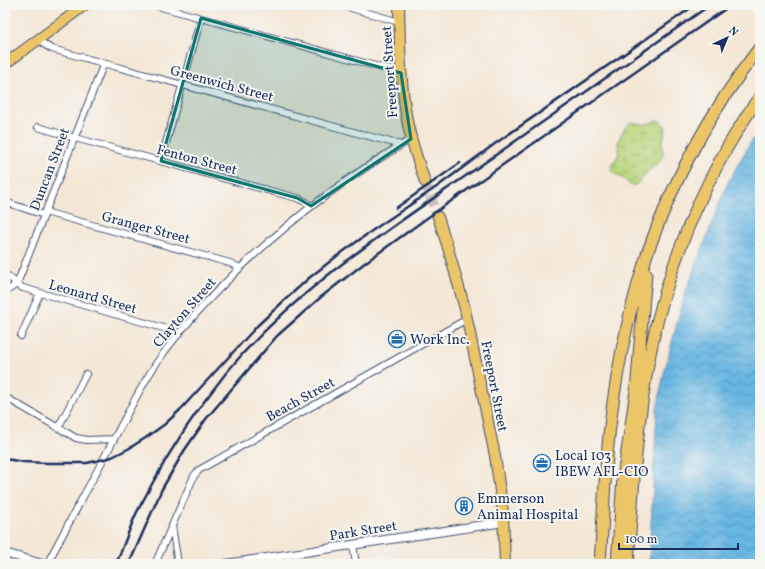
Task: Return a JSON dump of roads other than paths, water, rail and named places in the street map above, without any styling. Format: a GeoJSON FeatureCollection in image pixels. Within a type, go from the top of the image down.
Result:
{"type":"FeatureCollection","features":[{"type":"Feature","properties":{"kind":"highway"},"geometry":{"type":"LineString","coordinates":[[600,564],[607,464],[616,378],[635,295],[648,253],[669,200],[698,142],[731,87],[760,47]]}},
{"type":"Feature","properties":{"kind":"highway"},"geometry":{"type":"LineString","coordinates":[[612,564],[620,473],[636,391],[644,360],[678,254],[700,202],[725,153],[760,96]]}},
{"type":"Feature","properties":{"kind":"highway"},"geometry":{"type":"LineString","coordinates":[[617,564],[623,478],[636,391],[648,253]]}},
{"type":"Feature","properties":{"kind":"highway"},"geometry":{"type":"LineString","coordinates":[[628,564],[637,445],[642,403],[649,361],[661,308]]}},
{"type":"Feature","properties":{"kind":"main road"},"geometry":{"type":"LineString","coordinates":[[5,64],[85,5]]}},
{"type":"Feature","properties":{"kind":"main road","name":"Freeport Street"},"geometry":{"type":"LineString","coordinates":[[399,5],[401,73],[404,103],[411,139],[425,182]]}},
{"type":"Feature","properties":{"kind":"main road","name":"Freeport Street"},"geometry":{"type":"LineString","coordinates":[[438,216],[467,319],[497,466],[504,522],[505,564]]}},
{"type":"Feature","properties":{"kind":"street"},"geometry":{"type":"LineString","coordinates":[[154,5],[401,73]]}},
{"type":"Feature","properties":{"kind":"street"},"geometry":{"type":"LineString","coordinates":[[341,5],[399,22]]}},
{"type":"Feature","properties":{"kind":"street"},"geometry":{"type":"LineString","coordinates":[[161,161],[201,18]]}},
{"type":"Feature","properties":{"kind":"street","name":"Greenwich Street"},"geometry":{"type":"LineString","coordinates":[[39,39],[52,49],[402,145]]}},
{"type":"Feature","properties":{"kind":"street","name":"Duncan Street"},"geometry":{"type":"LineString","coordinates":[[17,284],[104,63]]}},
{"type":"Feature","properties":{"kind":"street","name":"Fenton Street"},"geometry":{"type":"LineString","coordinates":[[38,127],[297,198],[312,206]]}},
{"type":"Feature","properties":{"kind":"street","name":"Clayton Street"},"geometry":{"type":"LineString","coordinates":[[47,564],[149,375],[166,349],[200,309],[240,268],[312,206],[354,175],[411,139]]}},
{"type":"Feature","properties":{"kind":"street","name":"Granger Street"},"geometry":{"type":"LineString","coordinates":[[11,204],[230,263],[240,268]]}},
{"type":"Feature","properties":{"kind":"street","name":"Leonard Street"},"geometry":{"type":"LineString","coordinates":[[5,274],[23,288],[167,329],[179,334]]}},
{"type":"Feature","properties":{"kind":"street"},"geometry":{"type":"LineString","coordinates":[[5,292],[17,284]]}},
{"type":"Feature","properties":{"kind":"street"},"geometry":{"type":"LineString","coordinates":[[21,336],[40,293]]}},
{"type":"Feature","properties":{"kind":"street","name":"Beach Street"},"geometry":{"type":"LineString","coordinates":[[155,564],[194,476],[199,470],[467,319]]}},
{"type":"Feature","properties":{"kind":"street"},"geometry":{"type":"LineString","coordinates":[[58,428],[86,374]]}},
{"type":"Feature","properties":{"kind":"street"},"geometry":{"type":"LineString","coordinates":[[5,397],[81,440],[114,439]]}},
{"type":"Feature","properties":{"kind":"street","name":"Park Street"},"geometry":{"type":"LineString","coordinates":[[226,564],[504,522]]}},
{"type":"Feature","properties":{"kind":"street"},"geometry":{"type":"LineString","coordinates":[[172,526],[178,564]]}},
{"type":"Feature","properties":{"kind":"street"},"geometry":{"type":"LineString","coordinates":[[353,545],[356,564]]}},
{"type":"Feature","properties":{"kind":"street"},"geometry":{"type":"LineString","coordinates":[[5,553],[42,564]]}},
{"type":"Feature","properties":{"kind":"water"},"geometry":{"type":"Polygon","coordinates":[[[760,135],[760,564],[649,564],[657,409],[664,373],[684,296],[728,182],[752,140],[760,135]]]}},
{"type":"Feature","properties":{"kind":"tunnel"},"geometry":{"type":"LineString","coordinates":[[425,182],[438,217]]}},
{"type":"Feature","properties":{"kind":"railway"},"geometry":{"type":"LineString","coordinates":[[5,459],[24,462],[87,463],[112,457],[147,437],[165,424],[181,409],[258,325],[309,278],[373,230],[438,186],[496,143],[695,5]]}},
{"type":"Feature","properties":{"kind":"railway"},"geometry":{"type":"LineString","coordinates":[[116,564],[138,510],[168,455],[186,427],[226,373],[280,316],[309,290],[371,242],[710,5]]}},
{"type":"Feature","properties":{"kind":"railway"},"geometry":{"type":"LineString","coordinates":[[129,564],[162,489],[184,451],[206,419],[277,336],[321,297],[366,262],[731,5]]}},
{"type":"Feature","properties":{"kind":"railway"},"geometry":{"type":"LineString","coordinates":[[396,208],[460,163]]}},
{"type":"Feature","properties":{"kind":"place","name":"Work Inc."},"geometry":{"type":"Point","coordinates":[397,339]}},
{"type":"Feature","properties":{"kind":"place","name":"Local 103 IBEW AFL-CIO"},"geometry":{"type":"Point","coordinates":[542,463]}},
{"type":"Feature","properties":{"kind":"place","name":"Emmerson Animal Hospital"},"geometry":{"type":"Point","coordinates":[464,506]}}]}
